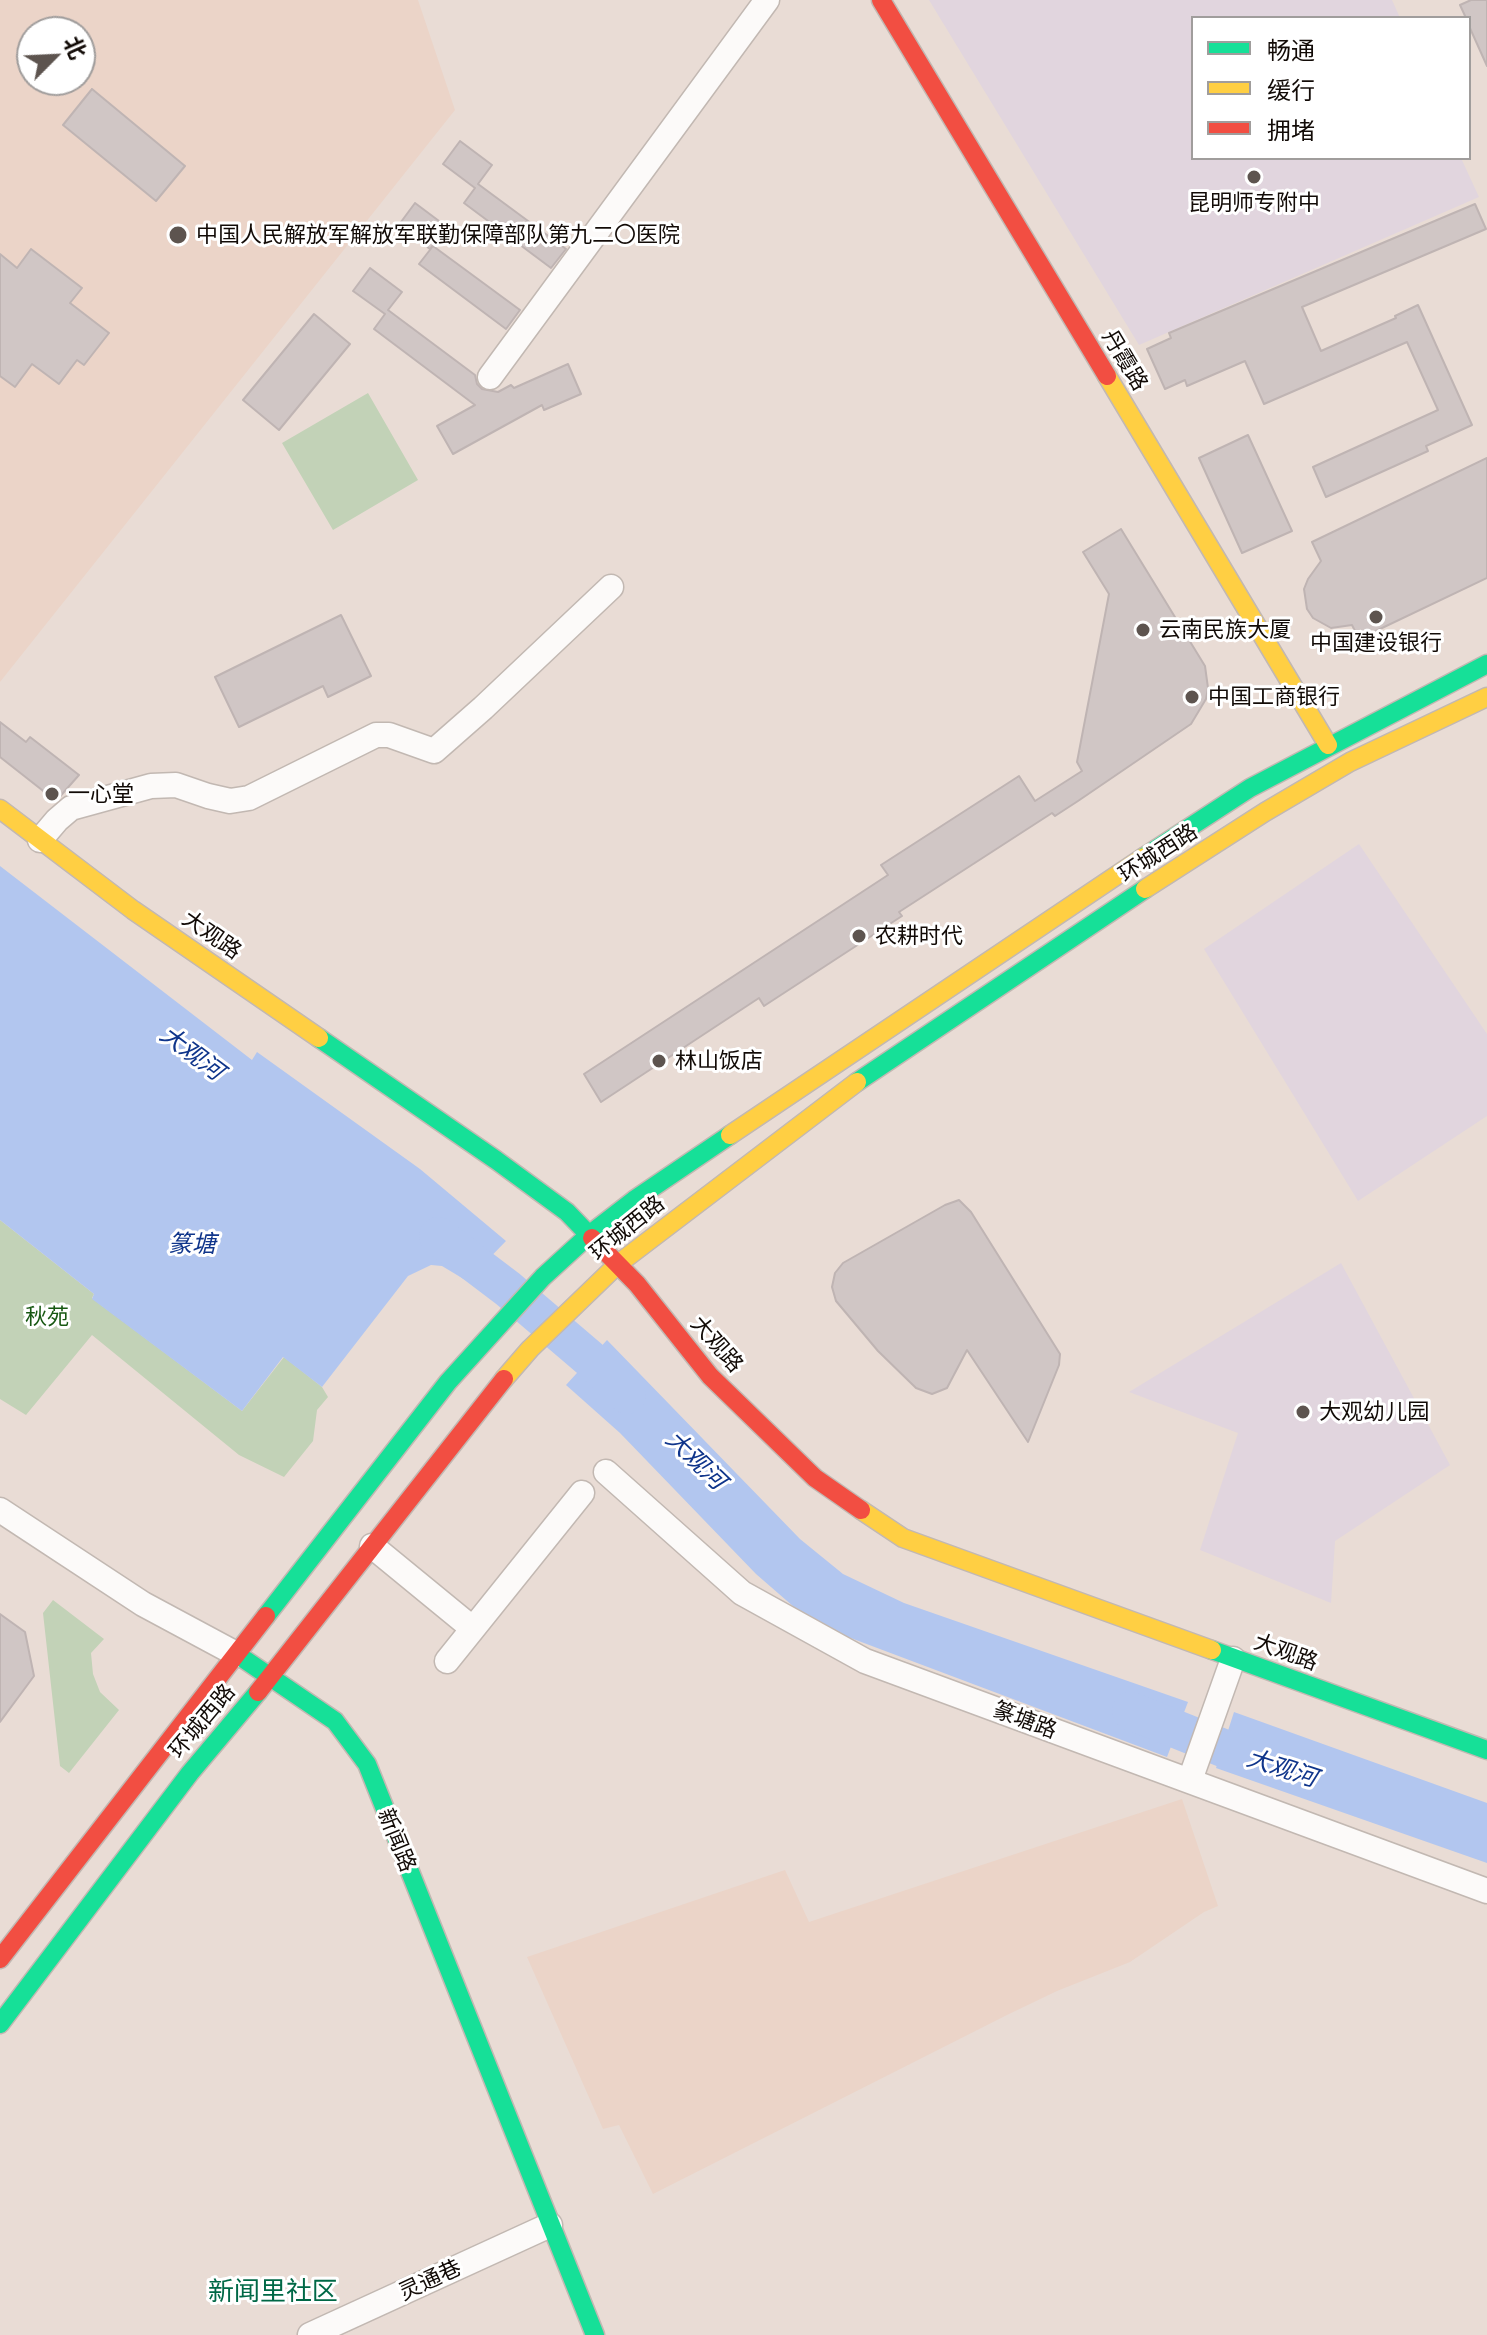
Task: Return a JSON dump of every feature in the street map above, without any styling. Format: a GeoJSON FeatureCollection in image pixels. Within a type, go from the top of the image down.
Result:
{"type":"FeatureCollection","features":[{"type":"Feature","properties":{"kind":"main road","name":"丹霞路"},"geometry":{"type":"LineString","coordinates":[[881,0],[1328,745]]}},
{"type":"Feature","properties":{"kind":"main road","name":"环城西路"},"geometry":{"type":"LineString","coordinates":[[0,1959],[448,1382],[543,1277],[590,1234],[634,1200],[1046,920],[1250,788],[1487,664]]}},
{"type":"Feature","properties":{"kind":"main road","name":"环城西路"},"geometry":{"type":"LineString","coordinates":[[0,2024],[190,1773],[272,1676],[480,1407],[530,1349],[618,1264],[831,1099],[1074,935],[1265,812],[1338,769],[1487,697]]}},
{"type":"Feature","properties":{"kind":"main road","name":"大观路"},"geometry":{"type":"LineString","coordinates":[[0,809],[133,910],[537,1188],[590,1234],[710,1376],[815,1478],[903,1538],[1487,1750]]}},
{"type":"Feature","properties":{"kind":"main road","name":"新闻路"},"geometry":{"type":"LineString","coordinates":[[238,1655],[335,1721],[367,1764],[595,2335]]}},
{"type":"Feature","properties":{"kind":"street"},"geometry":{"type":"LineString","coordinates":[[490,377],[767,0]]}},
{"type":"Feature","properties":{"kind":"street"},"geometry":{"type":"LineString","coordinates":[[40,840],[71,808],[151,786],[176,785],[230,801],[249,798],[376,735],[389,735],[434,751],[611,587]]}},
{"type":"Feature","properties":{"kind":"street","name":"篆塘路"},"geometry":{"type":"LineString","coordinates":[[606,1472],[742,1593],[865,1661],[1487,1891]]}},
{"type":"Feature","properties":{"kind":"street"},"geometry":{"type":"LineString","coordinates":[[447,1661],[582,1493]]}},
{"type":"Feature","properties":{"kind":"street","name":"新闻路"},"geometry":{"type":"LineString","coordinates":[[0,1510],[143,1604],[238,1655]]}},
{"type":"Feature","properties":{"kind":"street"},"geometry":{"type":"LineString","coordinates":[[372,1546],[472,1628]]}},
{"type":"Feature","properties":{"kind":"street"},"geometry":{"type":"LineString","coordinates":[[1190,1780],[1233,1659]]}},
{"type":"Feature","properties":{"kind":"street","name":"灵通巷"},"geometry":{"type":"LineString","coordinates":[[310,2335],[550,2225]]}},
{"type":"Feature","properties":{"kind":"shaded area","name":"中国人民解放军解放军联勤保障部队第九二〇医院"},"geometry":{"type":"Polygon","coordinates":[[[0,0],[418,0],[455,110],[0,682],[0,0]]]}},
{"type":"Feature","properties":{"kind":"shaded area","name":"昆明师专附中"},"geometry":{"type":"Polygon","coordinates":[[[929,0],[1392,0],[1399,16],[1191,16],[1191,160],[1462,160],[1479,197],[1139,345],[929,0]]]}},
{"type":"Feature","properties":{"kind":"shaded area"},"geometry":{"type":"Polygon","coordinates":[[[1359,844],[1487,1034],[1487,1116],[1358,1201],[1204,949],[1359,844]]]}},
{"type":"Feature","properties":{"kind":"shaded area","name":"大观幼儿园"},"geometry":{"type":"Polygon","coordinates":[[[1341,1263],[1450,1465],[1335,1541],[1331,1603],[1200,1550],[1238,1433],[1129,1392],[1341,1263]]]}},
{"type":"Feature","properties":{"kind":"shaded area"},"geometry":{"type":"Polygon","coordinates":[[[1182,1799],[1218,1906],[1204,1912],[1130,1962],[1007,2015],[653,2194],[619,2125],[603,2129],[527,1957],[785,1870],[809,1922],[1182,1799]]]}},
{"type":"Feature","properties":{"kind":"green space"},"geometry":{"type":"Polygon","coordinates":[[[368,393],[418,480],[333,530],[282,443],[368,393]]]}},
{"type":"Feature","properties":{"kind":"green space","name":"秋苑"},"geometry":{"type":"Polygon","coordinates":[[[0,1220],[94,1294],[92,1298],[242,1411],[284,1357],[322,1387],[328,1397],[317,1410],[313,1441],[284,1477],[239,1455],[92,1335],[26,1415],[0,1399],[0,1220]]]}},
{"type":"Feature","properties":{"kind":"green space"},"geometry":{"type":"Polygon","coordinates":[[[53,1600],[104,1639],[91,1653],[93,1674],[100,1692],[119,1710],[69,1773],[60,1766],[43,1613],[53,1600]]]}},
{"type":"Feature","properties":{"kind":"water","name":"篆塘"},"geometry":{"type":"Polygon","coordinates":[[[0,866],[252,1060],[257,1052],[420,1169],[506,1241],[467,1281],[442,1266],[431,1265],[408,1276],[322,1387],[283,1357],[242,1411],[92,1299],[94,1294],[0,1220],[0,866]]]}},
{"type":"Feature","properties":{"kind":"water"},"geometry":{"type":"Polygon","coordinates":[[[607,1340],[800,1539],[843,1574],[904,1603],[1188,1702],[1167,1757],[848,1637],[794,1607],[756,1574],[620,1433],[566,1385],[607,1340]]]}},
{"type":"Feature","properties":{"kind":"water"},"geometry":{"type":"Polygon","coordinates":[[[1234,1712],[1487,1803],[1487,1863],[1216,1768],[1234,1712]]]}},
{"type":"Feature","properties":{"kind":"building"},"geometry":{"type":"Polygon","coordinates":[[[1471,0],[1487,0],[1487,66],[1471,30],[1471,16],[1465,16],[1460,5],[1471,0]]]}},
{"type":"Feature","properties":{"kind":"building"},"geometry":{"type":"Polygon","coordinates":[[[96,92],[185,166],[156,201],[63,125],[86,96],[96,96],[96,92]]]}},
{"type":"Feature","properties":{"kind":"building"},"geometry":{"type":"Polygon","coordinates":[[[460,141],[492,165],[478,184],[566,249],[551,268],[464,203],[475,188],[443,164],[460,141]]]}},
{"type":"Feature","properties":{"kind":"building"},"geometry":{"type":"Polygon","coordinates":[[[415,203],[447,227],[430,249],[398,226],[415,203]]]}},
{"type":"Feature","properties":{"kind":"building"},"geometry":{"type":"Polygon","coordinates":[[[1475,204],[1486,229],[1302,307],[1321,351],[1418,305],[1472,425],[1426,446],[1428,451],[1326,497],[1313,467],[1438,410],[1407,342],[1264,404],[1245,361],[1187,386],[1185,380],[1165,389],[1147,349],[1171,338],[1169,333],[1475,204]]]}},
{"type":"Feature","properties":{"kind":"building"},"geometry":{"type":"Polygon","coordinates":[[[433,246],[520,310],[506,329],[419,264],[433,246]]]}},
{"type":"Feature","properties":{"kind":"building"},"geometry":{"type":"Polygon","coordinates":[[[31,249],[82,288],[70,303],[109,333],[84,365],[77,360],[59,384],[32,364],[15,387],[0,376],[0,254],[17,268],[31,249]]]}},
{"type":"Feature","properties":{"kind":"building"},"geometry":{"type":"Polygon","coordinates":[[[370,268],[402,292],[388,310],[475,375],[482,389],[498,392],[511,385],[514,388],[568,364],[581,394],[544,410],[542,405],[453,454],[437,426],[475,405],[374,329],[385,314],[353,291],[370,268]]]}},
{"type":"Feature","properties":{"kind":"building"},"geometry":{"type":"Polygon","coordinates":[[[314,314],[350,344],[279,430],[243,400],[314,314]]]}},
{"type":"Feature","properties":{"kind":"building"},"geometry":{"type":"Polygon","coordinates":[[[1248,435],[1292,531],[1242,553],[1199,458],[1248,435]]]}},
{"type":"Feature","properties":{"kind":"building"},"geometry":{"type":"Polygon","coordinates":[[[1487,458],[1487,578],[1359,639],[1352,625],[1331,628],[1313,618],[1307,609],[1304,589],[1321,561],[1312,542],[1487,458]]]}},
{"type":"Feature","properties":{"kind":"building"},"geometry":{"type":"Polygon","coordinates":[[[1121,529],[1205,666],[1206,699],[1191,724],[1055,816],[1052,813],[899,912],[902,916],[764,1006],[759,998],[601,1102],[584,1074],[888,875],[881,865],[1019,776],[1035,801],[1082,771],[1077,762],[1109,594],[1083,552],[1121,529]]]}},
{"type":"Feature","properties":{"kind":"building"},"geometry":{"type":"Polygon","coordinates":[[[341,615],[371,676],[328,697],[323,686],[239,727],[215,677],[341,615]]]}},
{"type":"Feature","properties":{"kind":"building"},"geometry":{"type":"Polygon","coordinates":[[[0,722],[26,742],[30,737],[79,775],[56,801],[0,757],[0,722]]]}},
{"type":"Feature","properties":{"kind":"building"},"geometry":{"type":"Polygon","coordinates":[[[959,1200],[971,1212],[1060,1354],[1059,1365],[1028,1442],[967,1350],[947,1388],[932,1394],[916,1388],[878,1351],[836,1301],[832,1287],[835,1273],[843,1263],[959,1200]]]}},
{"type":"Feature","properties":{"kind":"building"},"geometry":{"type":"Polygon","coordinates":[[[0,1614],[25,1632],[34,1676],[0,1722],[0,1614]]]}},
{"type":"Feature","properties":{"kind":"waterway","name":"大观河"},"geometry":{"type":"LineString","coordinates":[[438,1236],[508,1289],[627,1395]]}},
{"type":"Feature","properties":{"kind":"waterway","name":"大观河"},"geometry":{"type":"LineString","coordinates":[[1131,1711],[1271,1764]]}},
{"type":"Feature","properties":{"kind":"traffic: fast"},"geometry":{"type":"LineString","coordinates":[[1144,857],[1250,788],[1487,664]]}},
{"type":"Feature","properties":{"kind":"traffic: fast"},"geometry":{"type":"LineString","coordinates":[[857,1082],[1145,889]]}},
{"type":"Feature","properties":{"kind":"traffic: fast"},"geometry":{"type":"LineString","coordinates":[[319,1038],[567,1212],[592,1238]]}},
{"type":"Feature","properties":{"kind":"traffic: fast"},"geometry":{"type":"LineString","coordinates":[[266,1616],[448,1382],[543,1277],[590,1234],[634,1200],[730,1135]]}},
{"type":"Feature","properties":{"kind":"traffic: fast"},"geometry":{"type":"LineString","coordinates":[[1212,1650],[1487,1750]]}},
{"type":"Feature","properties":{"kind":"traffic: fast"},"geometry":{"type":"LineString","coordinates":[[238,1655],[335,1721],[367,1764],[595,2335]]}},
{"type":"Feature","properties":{"kind":"traffic: fast"},"geometry":{"type":"LineString","coordinates":[[0,2024],[190,1773],[258,1692]]}},
{"type":"Feature","properties":{"kind":"traffic: slow"},"geometry":{"type":"LineString","coordinates":[[1107,376],[1328,745]]}},
{"type":"Feature","properties":{"kind":"traffic: slow"},"geometry":{"type":"LineString","coordinates":[[1145,889],[1350,762],[1487,697]]}},
{"type":"Feature","properties":{"kind":"traffic: slow"},"geometry":{"type":"LineString","coordinates":[[0,809],[133,910],[319,1038]]}},
{"type":"Feature","properties":{"kind":"traffic: slow"},"geometry":{"type":"LineString","coordinates":[[730,1135],[1144,857]]}},
{"type":"Feature","properties":{"kind":"traffic: slow"},"geometry":{"type":"LineString","coordinates":[[504,1379],[530,1349],[618,1264],[857,1082]]}},
{"type":"Feature","properties":{"kind":"traffic: slow"},"geometry":{"type":"LineString","coordinates":[[861,1510],[903,1538],[1212,1650]]}},
{"type":"Feature","properties":{"kind":"traffic: jam"},"geometry":{"type":"LineString","coordinates":[[881,0],[1107,376]]}},
{"type":"Feature","properties":{"kind":"traffic: jam"},"geometry":{"type":"LineString","coordinates":[[592,1238],[637,1284],[710,1376],[815,1478],[861,1510]]}},
{"type":"Feature","properties":{"kind":"traffic: jam"},"geometry":{"type":"LineString","coordinates":[[258,1692],[504,1379]]}},
{"type":"Feature","properties":{"kind":"traffic: jam"},"geometry":{"type":"LineString","coordinates":[[0,1959],[266,1616]]}},
{"type":"Feature","properties":{"kind":"place","name":"昆明师专附中"},"geometry":{"type":"Point","coordinates":[1254,177]}},
{"type":"Feature","properties":{"kind":"place","name":"中国人民解放军解放军联勤保障部队第九二〇医院"},"geometry":{"type":"Point","coordinates":[178,235]}},
{"type":"Feature","properties":{"kind":"place","name":"中国建设银行"},"geometry":{"type":"Point","coordinates":[1376,617]}},
{"type":"Feature","properties":{"kind":"place","name":"云南民族大厦"},"geometry":{"type":"Point","coordinates":[1143,630]}},
{"type":"Feature","properties":{"kind":"place","name":"中国工商银行"},"geometry":{"type":"Point","coordinates":[1192,697]}},
{"type":"Feature","properties":{"kind":"place","name":"一心堂"},"geometry":{"type":"Point","coordinates":[52,794]}},
{"type":"Feature","properties":{"kind":"place","name":"农耕时代"},"geometry":{"type":"Point","coordinates":[859,936]}},
{"type":"Feature","properties":{"kind":"place","name":"林山饭店"},"geometry":{"type":"Point","coordinates":[659,1061]}},
{"type":"Feature","properties":{"kind":"place","name":"大观幼儿园"},"geometry":{"type":"Point","coordinates":[1303,1412]}},
{"type":"Feature","properties":{"kind":"district","name":"新闻里社区"},"geometry":{"type":"Point","coordinates":[273,2291]}}]}
